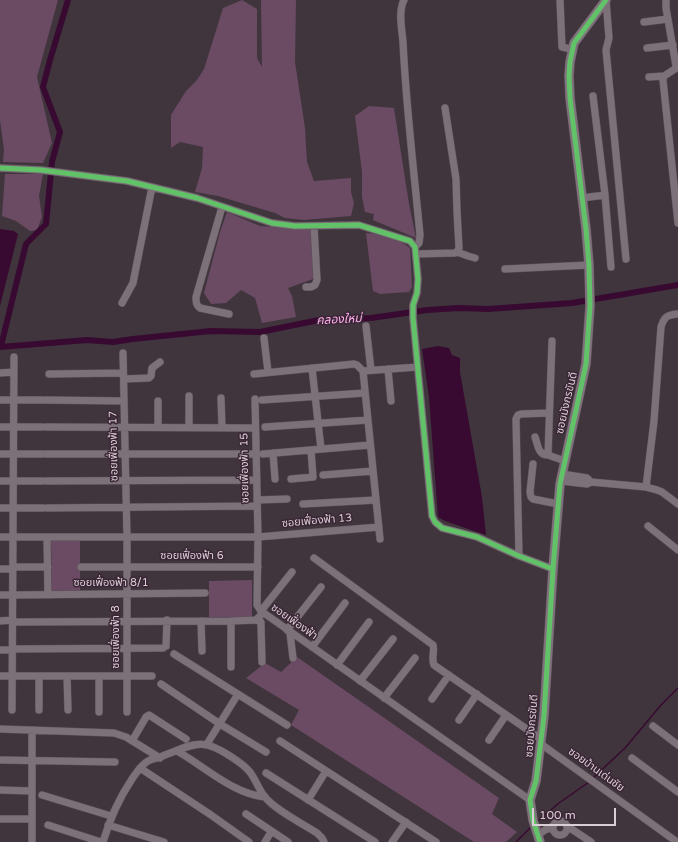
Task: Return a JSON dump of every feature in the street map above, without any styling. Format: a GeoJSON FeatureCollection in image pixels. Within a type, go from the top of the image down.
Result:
{"type":"FeatureCollection","features":[{"type":"Feature","properties":{"kind":"street"},"geometry":{"type":"LineString","coordinates":[[404,0],[402,10],[404,61],[410,142],[420,235],[416,250],[418,288],[413,305],[412,318],[432,516],[435,522],[442,528],[477,537],[519,556],[553,569]]}},
{"type":"Feature","properties":{"kind":"street"},"geometry":{"type":"LineString","coordinates":[[560,0],[562,47],[571,49]]}},
{"type":"Feature","properties":{"kind":"street"},"geometry":{"type":"LineString","coordinates":[[606,0],[609,38],[606,50],[626,259]]}},
{"type":"Feature","properties":{"kind":"street","name":"ซอยมังกรขันดี"},"geometry":{"type":"LineString","coordinates":[[536,831],[530,800],[536,781],[541,742],[558,504],[561,478],[586,364],[589,343],[589,265],[570,98],[569,76],[571,49],[580,32],[606,0]]}},
{"type":"Feature","properties":{"kind":"street"},"geometry":{"type":"LineString","coordinates":[[649,77],[664,76],[675,70],[676,66],[666,0]]}},
{"type":"Feature","properties":{"kind":"street"},"geometry":{"type":"LineString","coordinates":[[644,22],[668,19]]}},
{"type":"Feature","properties":{"kind":"street"},"geometry":{"type":"LineString","coordinates":[[647,48],[672,45]]}},
{"type":"Feature","properties":{"kind":"street"},"geometry":{"type":"LineString","coordinates":[[664,76],[663,80],[678,223]]}},
{"type":"Feature","properties":{"kind":"street"},"geometry":{"type":"LineString","coordinates":[[593,96],[605,195],[611,268]]}},
{"type":"Feature","properties":{"kind":"street"},"geometry":{"type":"LineString","coordinates":[[445,108],[457,184],[458,252]]}},
{"type":"Feature","properties":{"kind":"street"},"geometry":{"type":"LineString","coordinates":[[0,168],[41,170],[106,178],[152,187],[189,196],[272,223],[295,226],[363,226],[410,241],[416,250]]}},
{"type":"Feature","properties":{"kind":"street"},"geometry":{"type":"LineString","coordinates":[[122,303],[133,283],[152,187]]}},
{"type":"Feature","properties":{"kind":"street"},"geometry":{"type":"LineString","coordinates":[[582,198],[605,195]]}},
{"type":"Feature","properties":{"kind":"street"},"geometry":{"type":"LineString","coordinates":[[222,206],[196,297],[196,302],[200,308],[229,314]]}},
{"type":"Feature","properties":{"kind":"street"},"geometry":{"type":"LineString","coordinates":[[306,288],[315,285],[317,280],[314,226]]}},
{"type":"Feature","properties":{"kind":"street"},"geometry":{"type":"LineString","coordinates":[[416,250],[458,252],[475,258]]}},
{"type":"Feature","properties":{"kind":"street"},"geometry":{"type":"LineString","coordinates":[[505,269],[589,265]]}},
{"type":"Feature","properties":{"kind":"street"},"geometry":{"type":"LineString","coordinates":[[646,487],[654,421],[661,327],[663,319],[667,316],[677,314]]}},
{"type":"Feature","properties":{"kind":"street"},"geometry":{"type":"LineString","coordinates":[[366,326],[371,370]]}},
{"type":"Feature","properties":{"kind":"street"},"geometry":{"type":"LineString","coordinates":[[264,338],[268,372]]}},
{"type":"Feature","properties":{"kind":"street"},"geometry":{"type":"LineString","coordinates":[[548,455],[552,341]]}},
{"type":"Feature","properties":{"kind":"street","name":"ซอยเฟื่องฟ้า 17"},"geometry":{"type":"LineString","coordinates":[[123,353],[127,538]]}},
{"type":"Feature","properties":{"kind":"street"},"geometry":{"type":"LineString","coordinates":[[12,710],[15,595],[13,537],[14,358]]}},
{"type":"Feature","properties":{"kind":"street"},"geometry":{"type":"LineString","coordinates":[[49,374],[149,378],[151,376],[152,368],[160,362]]}},
{"type":"Feature","properties":{"kind":"street"},"geometry":{"type":"LineString","coordinates":[[254,374],[354,364],[356,364],[362,371],[380,539]]}},
{"type":"Feature","properties":{"kind":"street"},"geometry":{"type":"LineString","coordinates":[[362,371],[417,367]]}},
{"type":"Feature","properties":{"kind":"street"},"geometry":{"type":"LineString","coordinates":[[312,368],[321,449]]}},
{"type":"Feature","properties":{"kind":"street"},"geometry":{"type":"LineString","coordinates":[[388,369],[391,401]]}},
{"type":"Feature","properties":{"kind":"street"},"geometry":{"type":"LineString","coordinates":[[0,373],[14,372]]}},
{"type":"Feature","properties":{"kind":"street"},"geometry":{"type":"LineString","coordinates":[[315,396],[365,393]]}},
{"type":"Feature","properties":{"kind":"street"},"geometry":{"type":"LineString","coordinates":[[189,396],[190,427]]}},
{"type":"Feature","properties":{"kind":"street","name":"ซอยเฟื่องฟ้า 15"},"geometry":{"type":"LineString","coordinates":[[258,536],[256,480],[260,454],[256,428],[259,400],[315,396]]}},
{"type":"Feature","properties":{"kind":"street"},"geometry":{"type":"LineString","coordinates":[[221,398],[222,427]]}},
{"type":"Feature","properties":{"kind":"street"},"geometry":{"type":"LineString","coordinates":[[0,400],[124,401]]}},
{"type":"Feature","properties":{"kind":"street"},"geometry":{"type":"LineString","coordinates":[[158,401],[158,427]]}},
{"type":"Feature","properties":{"kind":"street"},"geometry":{"type":"LineString","coordinates":[[519,556],[516,419],[521,414],[549,413]]}},
{"type":"Feature","properties":{"kind":"street"},"geometry":{"type":"LineString","coordinates":[[264,427],[368,420]]}},
{"type":"Feature","properties":{"kind":"street"},"geometry":{"type":"LineString","coordinates":[[0,427],[256,428]]}},
{"type":"Feature","properties":{"kind":"street"},"geometry":{"type":"LineString","coordinates":[[535,437],[540,452],[544,455],[565,461]]}},
{"type":"Feature","properties":{"kind":"street"},"geometry":{"type":"LineString","coordinates":[[0,454],[260,454],[370,445]]}},
{"type":"Feature","properties":{"kind":"street"},"geometry":{"type":"LineString","coordinates":[[291,479],[313,477],[311,450]]}},
{"type":"Feature","properties":{"kind":"street"},"geometry":{"type":"LineString","coordinates":[[273,453],[275,478]]}},
{"type":"Feature","properties":{"kind":"street"},"geometry":{"type":"LineString","coordinates":[[533,464],[530,492],[531,497],[533,499],[558,504]]}},
{"type":"Feature","properties":{"kind":"street"},"geometry":{"type":"LineString","coordinates":[[323,475],[373,471]]}},
{"type":"Feature","properties":{"kind":"street"},"geometry":{"type":"LineString","coordinates":[[561,478],[587,478],[591,482],[646,487],[662,492],[678,504]]}},
{"type":"Feature","properties":{"kind":"street"},"geometry":{"type":"LineString","coordinates":[[0,481],[256,480]]}},
{"type":"Feature","properties":{"kind":"street"},"geometry":{"type":"LineString","coordinates":[[0,508],[126,507],[257,503],[287,500]]}},
{"type":"Feature","properties":{"kind":"street"},"geometry":{"type":"LineString","coordinates":[[303,504],[376,500]]}},
{"type":"Feature","properties":{"kind":"street"},"geometry":{"type":"LineString","coordinates":[[648,526],[678,550]]}},
{"type":"Feature","properties":{"kind":"street","name":"ซอยเฟื่องฟ้า 13"},"geometry":{"type":"LineString","coordinates":[[258,536],[379,527]]}},
{"type":"Feature","properties":{"kind":"street"},"geometry":{"type":"LineString","coordinates":[[0,537],[127,538],[258,536]]}},
{"type":"Feature","properties":{"kind":"street","name":"ซอยเฟื่องฟ้า"},"geometry":{"type":"LineString","coordinates":[[258,536],[256,605],[262,612],[530,800]]}},
{"type":"Feature","properties":{"kind":"street"},"geometry":{"type":"LineString","coordinates":[[47,537],[48,595]]}},
{"type":"Feature","properties":{"kind":"street","name":"ซอยเฟื่องฟ้า 8"},"geometry":{"type":"LineString","coordinates":[[126,712],[127,538]]}},
{"type":"Feature","properties":{"kind":"street","name":"ซอยบ้านเด่นชัย"},"geometry":{"type":"LineString","coordinates":[[314,558],[430,642],[434,648],[433,663],[506,715],[585,776],[677,842]]}},
{"type":"Feature","properties":{"kind":"street"},"geometry":{"type":"LineString","coordinates":[[0,569],[48,567]]}},
{"type":"Feature","properties":{"kind":"street","name":"ซอยเฟื่องฟ้า 6"},"geometry":{"type":"LineString","coordinates":[[81,567],[258,567]]}},
{"type":"Feature","properties":{"kind":"street"},"geometry":{"type":"LineString","coordinates":[[256,620],[292,572]]}},
{"type":"Feature","properties":{"kind":"street"},"geometry":{"type":"LineString","coordinates":[[293,658],[288,631],[320,587]]}},
{"type":"Feature","properties":{"kind":"street","name":"ซอยเฟื่องฟ้า 8/1"},"geometry":{"type":"LineString","coordinates":[[0,595],[205,593]]}},
{"type":"Feature","properties":{"kind":"street"},"geometry":{"type":"LineString","coordinates":[[312,647],[345,603]]}},
{"type":"Feature","properties":{"kind":"street"},"geometry":{"type":"LineString","coordinates":[[0,620],[256,620],[261,622],[262,625],[262,662]]}},
{"type":"Feature","properties":{"kind":"street"},"geometry":{"type":"LineString","coordinates":[[0,650],[165,647],[167,620]]}},
{"type":"Feature","properties":{"kind":"street"},"geometry":{"type":"LineString","coordinates":[[201,621],[202,651]]}},
{"type":"Feature","properties":{"kind":"street"},"geometry":{"type":"LineString","coordinates":[[231,621],[232,667]]}},
{"type":"Feature","properties":{"kind":"street"},"geometry":{"type":"LineString","coordinates":[[337,665],[369,622]]}},
{"type":"Feature","properties":{"kind":"street"},"geometry":{"type":"LineString","coordinates":[[360,681],[393,639]]}},
{"type":"Feature","properties":{"kind":"street"},"geometry":{"type":"LineString","coordinates":[[174,654],[287,725]]}},
{"type":"Feature","properties":{"kind":"street"},"geometry":{"type":"LineString","coordinates":[[384,698],[415,658]]}},
{"type":"Feature","properties":{"kind":"street"},"geometry":{"type":"LineString","coordinates":[[432,699],[449,675]]}},
{"type":"Feature","properties":{"kind":"street"},"geometry":{"type":"LineString","coordinates":[[0,676],[152,676]]}},
{"type":"Feature","properties":{"kind":"street"},"geometry":{"type":"LineString","coordinates":[[39,676],[39,710]]}},
{"type":"Feature","properties":{"kind":"street"},"geometry":{"type":"LineString","coordinates":[[67,676],[68,710]]}},
{"type":"Feature","properties":{"kind":"street"},"geometry":{"type":"LineString","coordinates":[[98,676],[98,712]]}},
{"type":"Feature","properties":{"kind":"street"},"geometry":{"type":"LineString","coordinates":[[161,684],[220,724],[266,752]]}},
{"type":"Feature","properties":{"kind":"street"},"geometry":{"type":"LineString","coordinates":[[207,744],[238,694]]}},
{"type":"Feature","properties":{"kind":"street"},"geometry":{"type":"LineString","coordinates":[[459,720],[477,694]]}},
{"type":"Feature","properties":{"kind":"street"},"geometry":{"type":"LineString","coordinates":[[132,741],[146,717],[149,715],[186,739]]}},
{"type":"Feature","properties":{"kind":"street"},"geometry":{"type":"LineString","coordinates":[[489,740],[506,715]]}},
{"type":"Feature","properties":{"kind":"street"},"geometry":{"type":"LineString","coordinates":[[653,726],[678,745]]}},
{"type":"Feature","properties":{"kind":"street"},"geometry":{"type":"LineString","coordinates":[[0,729],[114,733],[132,741],[160,758]]}},
{"type":"Feature","properties":{"kind":"street"},"geometry":{"type":"LineString","coordinates":[[32,730],[32,842]]}},
{"type":"Feature","properties":{"kind":"street"},"geometry":{"type":"LineString","coordinates":[[280,741],[436,842]]}},
{"type":"Feature","properties":{"kind":"street"},"geometry":{"type":"LineString","coordinates":[[48,825],[102,842],[111,816],[126,788],[140,768],[150,760],[160,758],[192,744],[207,744],[219,749],[248,770],[265,797],[273,804],[317,833],[324,842]]}},
{"type":"Feature","properties":{"kind":"street"},"geometry":{"type":"LineString","coordinates":[[177,751],[237,789],[257,796],[265,797]]}},
{"type":"Feature","properties":{"kind":"street"},"geometry":{"type":"LineString","coordinates":[[632,758],[678,792]]}},
{"type":"Feature","properties":{"kind":"street"},"geometry":{"type":"LineString","coordinates":[[0,760],[115,762]]}},
{"type":"Feature","properties":{"kind":"street"},"geometry":{"type":"LineString","coordinates":[[140,768],[249,842]]}},
{"type":"Feature","properties":{"kind":"street"},"geometry":{"type":"LineString","coordinates":[[308,800],[326,771]]}},
{"type":"Feature","properties":{"kind":"street"},"geometry":{"type":"LineString","coordinates":[[266,773],[375,842]]}},
{"type":"Feature","properties":{"kind":"street"},"geometry":{"type":"LineString","coordinates":[[0,790],[32,791]]}},
{"type":"Feature","properties":{"kind":"street"},"geometry":{"type":"LineString","coordinates":[[42,795],[111,816]]}},
{"type":"Feature","properties":{"kind":"street"},"geometry":{"type":"LineString","coordinates":[[246,814],[288,842]]}},
{"type":"Feature","properties":{"kind":"street"},"geometry":{"type":"LineString","coordinates":[[0,819],[32,819]]}},
{"type":"Feature","properties":{"kind":"street"},"geometry":{"type":"LineString","coordinates":[[536,831],[546,830],[553,826],[556,822],[560,821],[564,822],[567,826],[590,842]]}},
{"type":"Feature","properties":{"kind":"street"},"geometry":{"type":"LineString","coordinates":[[392,842],[406,822]]}},
{"type":"Feature","properties":{"kind":"street"},"geometry":{"type":"LineString","coordinates":[[108,825],[164,842]]}},
{"type":"Feature","properties":{"kind":"street"},"geometry":{"type":"LineString","coordinates":[[553,826],[555,833],[562,835],[566,833],[567,826]]}},
{"type":"Feature","properties":{"kind":"street"},"geometry":{"type":"LineString","coordinates":[[265,842],[271,832]]}},
{"type":"Feature","properties":{"kind":"shaded area"},"geometry":{"type":"Polygon","coordinates":[[[0,0],[58,0],[37,77],[52,143],[43,163],[3,162],[4,150],[0,120],[0,0]]]}},
{"type":"Feature","properties":{"kind":"shaded area"},"geometry":{"type":"Polygon","coordinates":[[[242,0],[257,9],[257,58],[262,67],[261,0],[296,0],[295,62],[305,128],[307,162],[314,181],[351,178],[351,192],[354,203],[351,216],[304,220],[285,218],[275,213],[218,196],[195,192],[202,168],[203,147],[180,142],[171,148],[171,115],[186,91],[197,80],[204,69],[223,8],[242,0]]]}},
{"type":"Feature","properties":{"kind":"shaded area"},"geometry":{"type":"Polygon","coordinates":[[[369,106],[394,108],[409,204],[416,238],[373,220],[374,214],[365,212],[362,197],[362,172],[355,116],[369,106]]]}},
{"type":"Feature","properties":{"kind":"shaded area"},"geometry":{"type":"Polygon","coordinates":[[[5,174],[43,174],[39,196],[42,217],[37,230],[30,231],[16,221],[2,216],[5,174]]]}},
{"type":"Feature","properties":{"kind":"shaded area"},"geometry":{"type":"Polygon","coordinates":[[[227,212],[260,226],[289,228],[309,226],[315,249],[313,279],[288,288],[292,296],[296,317],[262,323],[255,298],[241,290],[226,303],[211,304],[204,293],[220,232],[227,212]]]}},
{"type":"Feature","properties":{"kind":"shaded area"},"geometry":{"type":"Polygon","coordinates":[[[0,229],[14,231],[18,234],[0,306],[0,229]]]}},
{"type":"Feature","properties":{"kind":"shaded area"},"geometry":{"type":"Polygon","coordinates":[[[366,233],[390,237],[410,248],[412,287],[409,292],[380,294],[373,291],[366,233]]]}},
{"type":"Feature","properties":{"kind":"shaded area"},"geometry":{"type":"Polygon","coordinates":[[[438,346],[449,348],[452,355],[460,358],[460,372],[482,497],[486,535],[445,521],[438,517],[429,397],[422,349],[438,346]]]}},
{"type":"Feature","properties":{"kind":"shaded area"},"geometry":{"type":"Polygon","coordinates":[[[51,541],[80,541],[80,592],[52,592],[51,541]]]}},
{"type":"Feature","properties":{"kind":"shaded area"},"geometry":{"type":"Polygon","coordinates":[[[252,580],[252,617],[209,617],[209,581],[252,580]]]}},
{"type":"Feature","properties":{"kind":"shaded area"},"geometry":{"type":"Polygon","coordinates":[[[297,657],[499,798],[492,814],[517,832],[506,842],[474,842],[291,725],[299,710],[246,678],[265,663],[281,672],[297,657]]]}},
{"type":"Feature","properties":{"kind":"waterway"},"geometry":{"type":"LineString","coordinates":[[1,346],[26,244],[46,224],[52,162],[60,132],[43,87],[68,0]]}},
{"type":"Feature","properties":{"kind":"waterway","name":"คลองใหม่"},"geometry":{"type":"LineString","coordinates":[[0,347],[87,340],[113,342],[211,331],[260,332],[319,320],[371,318],[427,310],[459,308],[488,309],[572,303],[678,285]]}},
{"type":"Feature","properties":{"kind":"waterway"},"geometry":{"type":"LineString","coordinates":[[593,778],[625,748],[661,705],[678,688]]}},
{"type":"Feature","properties":{"kind":"waterway"},"geometry":{"type":"LineString","coordinates":[[538,821],[559,803],[589,782]]}},
{"type":"Feature","properties":{"kind":"waterway"},"geometry":{"type":"LineString","coordinates":[[516,842],[532,826]]}},
{"type":"Feature","properties":{"kind":"cycle path"},"geometry":{"type":"LineString","coordinates":[[540,842],[533,820],[530,800],[536,781],[544,716],[560,484],[586,364],[590,306],[586,229],[570,98],[570,62],[574,43],[606,0]]}},
{"type":"Feature","properties":{"kind":"cycle path"},"geometry":{"type":"LineString","coordinates":[[0,168],[41,170],[127,181],[197,198],[272,223],[295,226],[359,225],[410,241],[415,247],[418,279],[417,293],[413,305],[413,318],[432,516],[435,522],[442,528],[477,537],[519,556],[553,569]]}}]}
